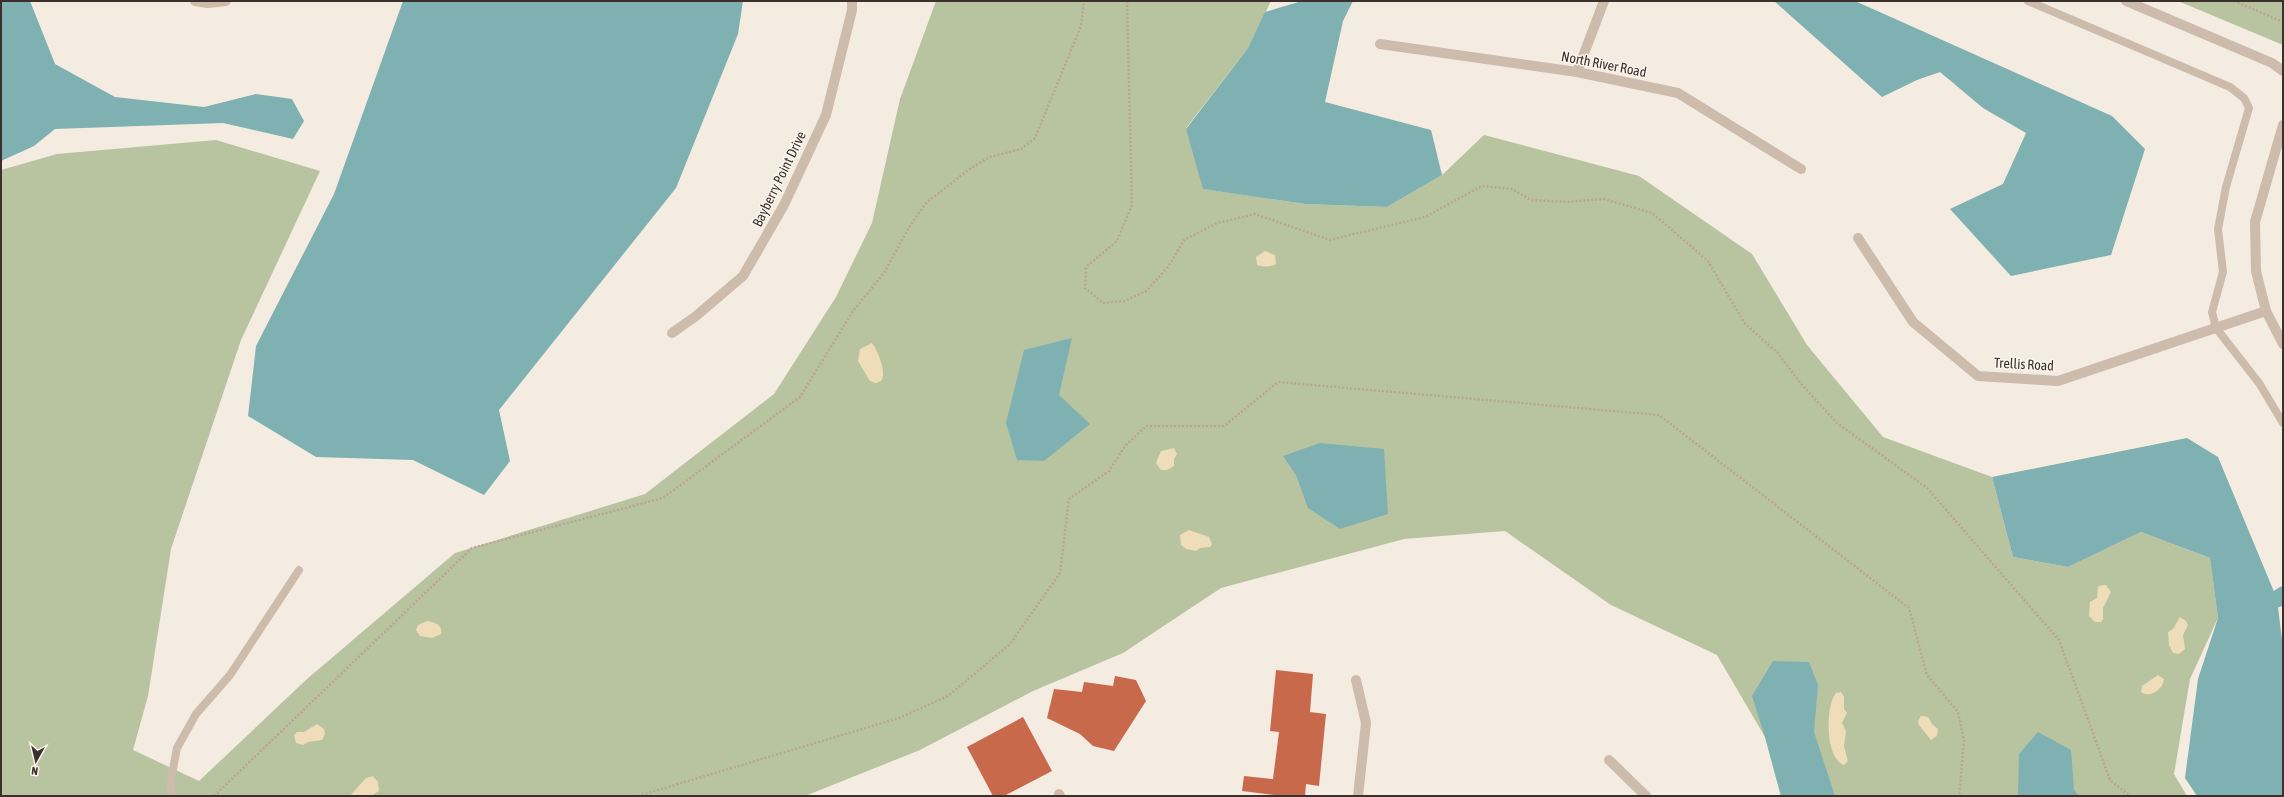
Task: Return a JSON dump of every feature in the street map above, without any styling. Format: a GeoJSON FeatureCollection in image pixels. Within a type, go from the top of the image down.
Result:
{"type":"FeatureCollection","features":[{"type":"Feature","properties":{"kind":"street"},"geometry":{"type":"LineString","coordinates":[[195,1],[208,4],[226,1]]}},
{"type":"Feature","properties":{"kind":"street","name":"Bayberry Point Drive"},"geometry":{"type":"LineString","coordinates":[[672,333],[696,316],[743,276],[784,205],[826,115],[852,10],[852,1]]}},
{"type":"Feature","properties":{"kind":"street"},"geometry":{"type":"LineString","coordinates":[[1577,72],[1604,1]]}},
{"type":"Feature","properties":{"kind":"street"},"geometry":{"type":"LineString","coordinates":[[2126,1],[2272,63],[2283,71]]}},
{"type":"Feature","properties":{"kind":"street","name":"North River Road"},"geometry":{"type":"LineString","coordinates":[[1380,44],[1577,72],[1678,93],[1801,169]]}},
{"type":"Feature","properties":{"kind":"street"},"geometry":{"type":"LineString","coordinates":[[2282,131],[2255,222],[2256,271],[2266,311],[2283,344]]}},
{"type":"Feature","properties":{"kind":"street","name":"Trellis Road"},"geometry":{"type":"LineString","coordinates":[[1858,238],[1913,322],[1978,376],[2058,381],[2266,311]]}},
{"type":"Feature","properties":{"kind":"street"},"geometry":{"type":"LineString","coordinates":[[1356,680],[1366,723],[1358,796]]}},
{"type":"Feature","properties":{"kind":"street"},"geometry":{"type":"LineString","coordinates":[[1609,760],[1646,796]]}},
{"type":"Feature","properties":{"kind":"lane"},"geometry":{"type":"LineString","coordinates":[[2028,1],[2230,87],[2244,98],[2249,108],[2226,187],[2218,229],[2223,272],[2212,312],[2216,328],[2259,383],[2283,424]]}},
{"type":"Feature","properties":{"kind":"lane"},"geometry":{"type":"LineString","coordinates":[[171,796],[171,779],[177,748],[196,714],[230,675],[299,570]]}},
{"type":"Feature","properties":{"kind":"path"},"geometry":{"type":"LineString","coordinates":[[214,796],[472,548],[663,498],[800,397],[852,311],[884,273],[908,229],[926,203],[984,160],[1021,149],[1035,138],[1081,26],[1084,1]]}},
{"type":"Feature","properties":{"kind":"path"},"geometry":{"type":"LineString","coordinates":[[1127,1],[1132,205],[1117,241],[1086,267],[1085,288],[1103,303],[1126,301],[1146,291],[1168,267],[1184,240],[1217,223],[1255,214],[1330,240],[1425,217],[1482,186],[1512,189],[1531,200],[1567,202],[1604,199],[1652,213],[1708,261],[1745,324],[1777,352],[1802,385],[1837,423],[1927,488],[2060,640],[2110,780],[2130,796]]}},
{"type":"Feature","properties":{"kind":"path"},"geometry":{"type":"LineString","coordinates":[[2234,1],[2283,22]]}},
{"type":"Feature","properties":{"kind":"path"},"geometry":{"type":"LineString","coordinates":[[638,796],[899,718],[948,696],[1010,644],[1060,573],[1069,499],[1109,471],[1125,446],[1146,426],[1224,426],[1278,382],[1659,415],[1909,608],[1927,674],[1958,712],[1964,741],[1959,796]]}},
{"type":"Feature","properties":{"kind":"green space"},"geometry":{"type":"Polygon","coordinates":[[[936,1],[1271,1],[1248,48],[1186,128],[1204,189],[1305,204],[1387,207],[1442,175],[1484,135],[1639,176],[1752,254],[1807,345],[1883,437],[1992,477],[2013,557],[2068,567],[2141,532],[2210,558],[2218,618],[2190,679],[2174,774],[2187,796],[1781,796],[1765,737],[1717,655],[1611,605],[1505,531],[1404,539],[1221,588],[1123,653],[1033,691],[920,750],[805,796],[1,796],[1,170],[57,154],[216,140],[320,171],[241,340],[171,549],[148,696],[133,750],[199,781],[307,679],[455,553],[645,494],[774,394],[836,297],[872,223],[900,99],[936,1]]]}},
{"type":"Feature","properties":{"kind":"green space"},"geometry":{"type":"Polygon","coordinates":[[[2178,1],[2283,1],[2283,45],[2178,1]]]}},
{"type":"Feature","properties":{"kind":"sand"},"geometry":{"type":"Polygon","coordinates":[[[1265,251],[1275,255],[1276,264],[1272,266],[1257,265],[1256,257],[1265,251]]]}},
{"type":"Feature","properties":{"kind":"sand"},"geometry":{"type":"Polygon","coordinates":[[[872,343],[879,356],[883,373],[881,381],[876,383],[870,381],[858,361],[860,349],[872,343]]]}},
{"type":"Feature","properties":{"kind":"sand"},"geometry":{"type":"Polygon","coordinates":[[[1174,448],[1177,454],[1174,459],[1174,466],[1167,470],[1161,470],[1156,463],[1161,451],[1174,448]]]}},
{"type":"Feature","properties":{"kind":"sand"},"geometry":{"type":"Polygon","coordinates":[[[1189,530],[1209,537],[1212,544],[1210,547],[1200,548],[1196,551],[1186,549],[1181,545],[1180,535],[1189,530]]]}},
{"type":"Feature","properties":{"kind":"sand"},"geometry":{"type":"Polygon","coordinates":[[[2106,585],[2111,592],[2103,608],[2103,619],[2101,622],[2095,622],[2089,616],[2090,602],[2097,598],[2098,587],[2106,585]]]}},
{"type":"Feature","properties":{"kind":"sand"},"geometry":{"type":"Polygon","coordinates":[[[2180,617],[2186,621],[2188,625],[2183,635],[2185,649],[2179,654],[2173,653],[2169,645],[2168,632],[2173,629],[2180,617]]]}},
{"type":"Feature","properties":{"kind":"sand"},"geometry":{"type":"Polygon","coordinates":[[[427,621],[438,624],[441,628],[441,634],[432,638],[420,636],[416,630],[418,625],[427,621]]]}},
{"type":"Feature","properties":{"kind":"sand"},"geometry":{"type":"Polygon","coordinates":[[[2158,675],[2164,679],[2163,683],[2156,692],[2152,694],[2145,694],[2141,692],[2142,686],[2158,675]]]}},
{"type":"Feature","properties":{"kind":"sand"},"geometry":{"type":"Polygon","coordinates":[[[1841,692],[1844,697],[1844,709],[1847,713],[1842,723],[1846,731],[1844,746],[1848,761],[1844,765],[1833,753],[1829,731],[1832,700],[1836,693],[1841,692]]]}},
{"type":"Feature","properties":{"kind":"sand"},"geometry":{"type":"Polygon","coordinates":[[[1921,716],[1928,717],[1932,724],[1938,729],[1937,736],[1931,740],[1919,725],[1918,721],[1921,716]]]}},
{"type":"Feature","properties":{"kind":"sand"},"geometry":{"type":"Polygon","coordinates":[[[317,724],[324,729],[325,734],[322,740],[308,742],[303,745],[296,743],[294,735],[297,732],[304,732],[317,724]]]}},
{"type":"Feature","properties":{"kind":"sand"},"geometry":{"type":"Polygon","coordinates":[[[373,776],[378,782],[379,791],[371,796],[350,796],[366,778],[373,776]]]}},
{"type":"Feature","properties":{"kind":"water"},"geometry":{"type":"Polygon","coordinates":[[[1,1],[30,1],[55,64],[115,97],[204,107],[256,94],[292,99],[304,121],[293,139],[223,123],[55,129],[34,146],[1,161],[1,1]]]}},
{"type":"Feature","properties":{"kind":"water"},"geometry":{"type":"Polygon","coordinates":[[[403,1],[743,1],[738,34],[676,188],[499,410],[510,461],[484,495],[413,460],[316,457],[248,416],[256,346],[334,194],[403,1]]]}},
{"type":"Feature","properties":{"kind":"water"},"geometry":{"type":"Polygon","coordinates":[[[1302,1],[1353,1],[1343,21],[1325,102],[1431,130],[1442,175],[1387,207],[1305,204],[1203,189],[1186,129],[1248,48],[1265,12],[1302,1]]]}},
{"type":"Feature","properties":{"kind":"water"},"geometry":{"type":"Polygon","coordinates":[[[1774,1],[1855,1],[2112,116],[2145,149],[2111,255],[2011,276],[1950,209],[2003,184],[2026,133],[1983,108],[1940,72],[1917,80],[1882,97],[1774,1]]]}},
{"type":"Feature","properties":{"kind":"water"},"geometry":{"type":"Polygon","coordinates":[[[1072,338],[1059,395],[1090,424],[1044,461],[1017,460],[1006,423],[1024,350],[1072,338]]]}},
{"type":"Feature","properties":{"kind":"water"},"geometry":{"type":"Polygon","coordinates":[[[2187,438],[2218,457],[2277,599],[2283,648],[2283,796],[2197,796],[2185,778],[2198,679],[2218,618],[2210,558],[2141,532],[2068,567],[2013,557],[1992,477],[2187,438]]]}},
{"type":"Feature","properties":{"kind":"water"},"geometry":{"type":"Polygon","coordinates":[[[1320,443],[1384,449],[1388,514],[1340,529],[1308,508],[1296,475],[1283,456],[1320,443]]]}},
{"type":"Feature","properties":{"kind":"water"},"geometry":{"type":"Polygon","coordinates":[[[1773,661],[1809,662],[1818,685],[1814,732],[1835,796],[1781,796],[1752,696],[1773,661]]]}},
{"type":"Feature","properties":{"kind":"water"},"geometry":{"type":"Polygon","coordinates":[[[2038,732],[2071,750],[2074,790],[2079,796],[2018,796],[2019,754],[2038,732]]]}},
{"type":"Feature","properties":{"kind":"building"},"geometry":{"type":"Polygon","coordinates":[[[1276,670],[1313,674],[1310,712],[1326,714],[1319,786],[1306,784],[1305,796],[1283,796],[1242,791],[1244,776],[1273,779],[1279,732],[1270,731],[1276,670]]]}},
{"type":"Feature","properties":{"kind":"building"},"geometry":{"type":"Polygon","coordinates":[[[1115,676],[1136,680],[1146,701],[1114,751],[1093,746],[1080,734],[1047,718],[1054,689],[1082,692],[1084,682],[1113,686],[1115,676]]]}},
{"type":"Feature","properties":{"kind":"building"},"geometry":{"type":"Polygon","coordinates":[[[1023,717],[1052,771],[1004,796],[993,796],[967,747],[1023,717]]]}},
{"type":"Feature","properties":{"kind":"waterway"},"geometry":{"type":"LineString","coordinates":[[2277,599],[2283,595]]}}]}
